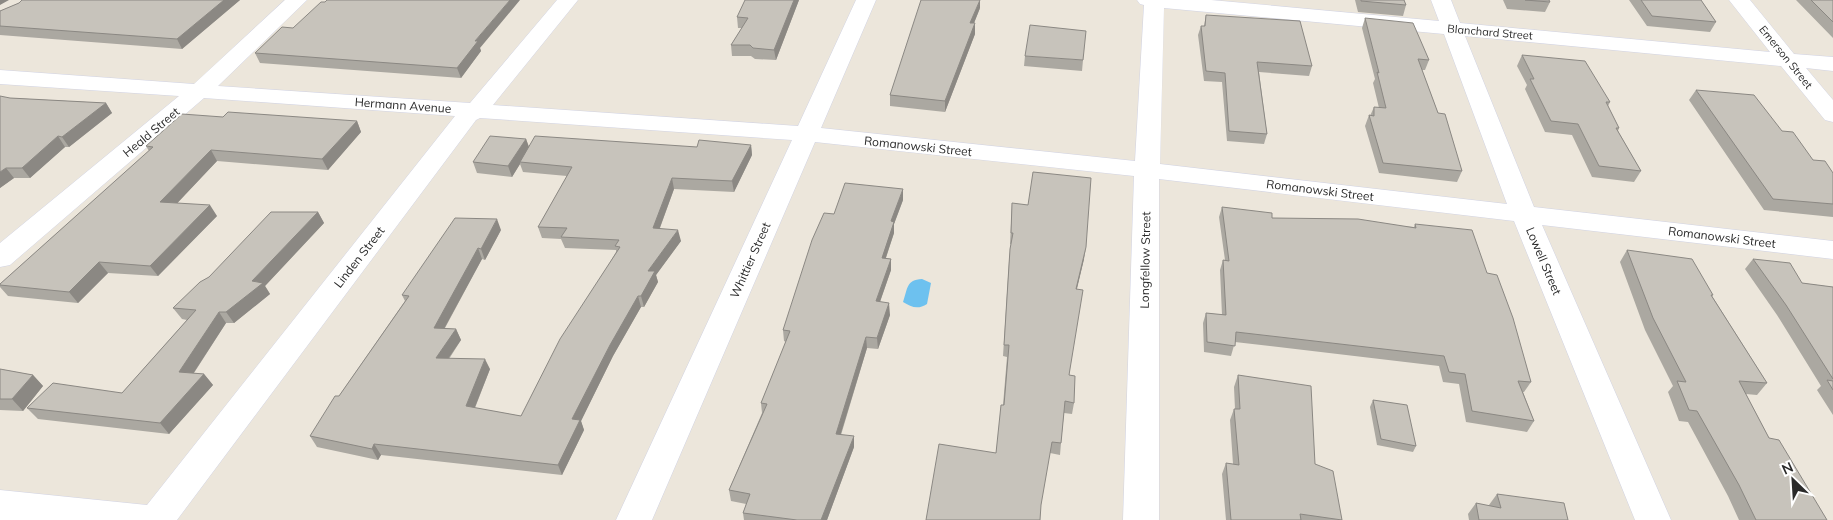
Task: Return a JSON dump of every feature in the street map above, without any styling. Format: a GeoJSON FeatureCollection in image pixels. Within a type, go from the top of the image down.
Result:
{"type":"FeatureCollection","features":[{"type":"Feature","properties":{"kind":"street","name":"Heald Street"},"geometry":{"type":"LineString","coordinates":[[0,258],[199,91],[297,0]]}},
{"type":"Feature","properties":{"kind":"street","name":"Linden Street"},"geometry":{"type":"LineString","coordinates":[[156,520],[468,114],[476,110],[568,0]]}},
{"type":"Feature","properties":{"kind":"street","name":"Whittier Street"},"geometry":{"type":"LineString","coordinates":[[634,520],[866,0]]}},
{"type":"Feature","properties":{"kind":"street","name":"Blanchard Street"},"geometry":{"type":"LineString","coordinates":[[1147,0],[1833,64]]}},
{"type":"Feature","properties":{"kind":"street","name":"Lowell Street"},"geometry":{"type":"LineString","coordinates":[[1441,0],[1524,214],[1653,520]]}},
{"type":"Feature","properties":{"kind":"street","name":"Emerson Street"},"geometry":{"type":"LineString","coordinates":[[1739,0],[1833,115]]}},
{"type":"Feature","properties":{"kind":"street","name":"Longfellow Street"},"geometry":{"type":"LineString","coordinates":[[1141,520],[1147,170],[1154,1]]}},
{"type":"Feature","properties":{"kind":"street","name":"Hermann Avenue"},"geometry":{"type":"LineString","coordinates":[[0,77],[807,134]]}},
{"type":"Feature","properties":{"kind":"street","name":"Romanowski Street"},"geometry":{"type":"LineString","coordinates":[[807,134],[1147,170],[1833,250]]}},
{"type":"Feature","properties":{"kind":"street"},"geometry":{"type":"LineString","coordinates":[[0,504],[146,520]]}},
{"type":"Feature","properties":{"kind":"water"},"geometry":{"type":"Polygon","coordinates":[[[922,279],[931,283],[927,304],[915,307],[903,302],[910,283],[922,279]]]}},
{"type":"Feature","properties":{"kind":"building"},"geometry":{"type":"Polygon","coordinates":[[[22,0],[224,0],[177,39],[0,26],[0,11],[22,0]]]}},
{"type":"Feature","properties":{"kind":"building"},"geometry":{"type":"Polygon","coordinates":[[[327,0],[510,0],[475,41],[478,41],[457,68],[255,53],[282,27],[293,28],[321,2],[327,0]]]}},
{"type":"Feature","properties":{"kind":"building"},"geometry":{"type":"Polygon","coordinates":[[[745,0],[794,0],[774,50],[753,48],[750,45],[731,45],[748,18],[737,17],[745,0]]]}},
{"type":"Feature","properties":{"kind":"building"},"geometry":{"type":"Polygon","coordinates":[[[921,0],[980,0],[970,23],[975,23],[945,101],[890,95],[921,0]]]}},
{"type":"Feature","properties":{"kind":"building"},"geometry":{"type":"Polygon","coordinates":[[[1404,0],[1406,5],[1361,1],[1404,0]]]}},
{"type":"Feature","properties":{"kind":"building"},"geometry":{"type":"Polygon","coordinates":[[[1525,0],[1549,0],[1550,2],[1525,0]]]}},
{"type":"Feature","properties":{"kind":"building"},"geometry":{"type":"Polygon","coordinates":[[[1641,0],[1701,0],[1716,22],[1652,16],[1641,0]]]}},
{"type":"Feature","properties":{"kind":"building"},"geometry":{"type":"Polygon","coordinates":[[[1811,0],[1833,0],[1833,22],[1811,0]]]}},
{"type":"Feature","properties":{"kind":"building"},"geometry":{"type":"Polygon","coordinates":[[[1206,15],[1300,21],[1312,66],[1257,62],[1267,134],[1229,131],[1225,73],[1206,71],[1201,26],[1205,26],[1206,15]]]}},
{"type":"Feature","properties":{"kind":"building"},"geometry":{"type":"Polygon","coordinates":[[[1365,18],[1413,23],[1429,60],[1418,59],[1438,113],[1445,114],[1462,171],[1383,163],[1369,115],[1374,116],[1374,107],[1386,108],[1365,18]]]}},
{"type":"Feature","properties":{"kind":"building"},"geometry":{"type":"Polygon","coordinates":[[[1030,25],[1086,31],[1083,60],[1025,56],[1030,25]]]}},
{"type":"Feature","properties":{"kind":"building"},"geometry":{"type":"Polygon","coordinates":[[[1522,55],[1585,61],[1610,102],[1606,102],[1619,128],[1616,128],[1641,171],[1599,166],[1578,124],[1551,121],[1530,79],[1534,79],[1522,55]]]}},
{"type":"Feature","properties":{"kind":"building"},"geometry":{"type":"Polygon","coordinates":[[[1696,90],[1754,95],[1782,131],[1793,132],[1813,160],[1825,161],[1833,173],[1833,204],[1773,199],[1696,90]]]}},
{"type":"Feature","properties":{"kind":"building"},"geometry":{"type":"Polygon","coordinates":[[[0,96],[106,103],[62,137],[58,136],[22,168],[6,168],[0,172],[0,96]]]}},
{"type":"Feature","properties":{"kind":"building"},"geometry":{"type":"Polygon","coordinates":[[[228,112],[357,121],[322,159],[211,150],[160,202],[210,205],[150,266],[99,262],[69,292],[0,285],[153,147],[146,146],[182,114],[223,117],[228,112]]]}},
{"type":"Feature","properties":{"kind":"building"},"geometry":{"type":"Polygon","coordinates":[[[490,136],[526,139],[508,166],[473,162],[490,136]]]}},
{"type":"Feature","properties":{"kind":"building"},"geometry":{"type":"Polygon","coordinates":[[[535,136],[697,147],[699,140],[751,145],[732,181],[672,178],[653,228],[678,230],[648,271],[655,271],[641,296],[638,296],[610,345],[572,419],[580,420],[558,465],[374,444],[372,449],[310,436],[335,396],[339,396],[409,296],[402,295],[455,218],[497,219],[481,249],[478,248],[434,328],[456,329],[436,358],[485,359],[466,406],[521,416],[560,339],[620,247],[615,246],[619,240],[561,237],[567,228],[538,227],[572,167],[520,162],[535,136]]]}},
{"type":"Feature","properties":{"kind":"building"},"geometry":{"type":"Polygon","coordinates":[[[1033,172],[1091,178],[1086,247],[1076,289],[1083,290],[1069,375],[1075,376],[1074,403],[1065,401],[1061,443],[1052,442],[1040,520],[926,520],[939,444],[996,453],[1001,405],[1004,405],[1009,345],[1004,345],[1010,249],[1013,233],[1011,233],[1012,203],[1028,205],[1033,172]]]}},
{"type":"Feature","properties":{"kind":"building"},"geometry":{"type":"Polygon","coordinates":[[[845,183],[903,189],[891,221],[894,222],[882,258],[891,259],[876,301],[889,303],[877,338],[866,337],[836,434],[854,436],[821,520],[797,520],[743,513],[750,494],[729,490],[767,404],[761,403],[790,331],[783,330],[812,240],[824,213],[834,214],[845,183]]]}},
{"type":"Feature","properties":{"kind":"building"},"geometry":{"type":"Polygon","coordinates":[[[1222,207],[1272,213],[1272,218],[1358,219],[1416,228],[1415,224],[1472,230],[1487,273],[1497,275],[1513,318],[1531,382],[1518,381],[1534,421],[1472,411],[1465,374],[1449,372],[1444,356],[1236,332],[1235,346],[1207,342],[1206,313],[1226,315],[1223,260],[1229,261],[1222,207]]]}},
{"type":"Feature","properties":{"kind":"building"},"geometry":{"type":"Polygon","coordinates":[[[271,212],[318,212],[252,281],[263,283],[226,312],[219,312],[179,372],[204,374],[160,423],[27,408],[53,383],[122,393],[196,310],[173,308],[200,282],[209,277],[271,212]]]}},
{"type":"Feature","properties":{"kind":"building"},"geometry":{"type":"Polygon","coordinates":[[[1627,250],[1692,259],[1713,295],[1711,295],[1767,383],[1739,381],[1769,438],[1779,440],[1827,520],[1756,520],[1739,485],[1697,411],[1689,410],[1677,381],[1686,382],[1653,318],[1627,250]]]}},
{"type":"Feature","properties":{"kind":"building"},"geometry":{"type":"Polygon","coordinates":[[[1753,259],[1790,263],[1802,283],[1833,287],[1833,379],[1786,305],[1753,259]]]}},
{"type":"Feature","properties":{"kind":"building"},"geometry":{"type":"Polygon","coordinates":[[[0,369],[33,375],[12,399],[0,399],[0,369]]]}},
{"type":"Feature","properties":{"kind":"building"},"geometry":{"type":"Polygon","coordinates":[[[1238,375],[1311,386],[1315,464],[1333,471],[1342,520],[1300,514],[1301,520],[1231,520],[1226,463],[1239,465],[1234,409],[1240,409],[1238,375]]]}},
{"type":"Feature","properties":{"kind":"building"},"geometry":{"type":"Polygon","coordinates":[[[1827,380],[1833,381],[1833,390],[1827,380]]]}},
{"type":"Feature","properties":{"kind":"building"},"geometry":{"type":"Polygon","coordinates":[[[1373,400],[1407,405],[1416,446],[1381,439],[1373,400]]]}},
{"type":"Feature","properties":{"kind":"building"},"geometry":{"type":"Polygon","coordinates":[[[1497,494],[1564,503],[1568,520],[1479,520],[1476,503],[1501,508],[1497,494]]]}}]}
